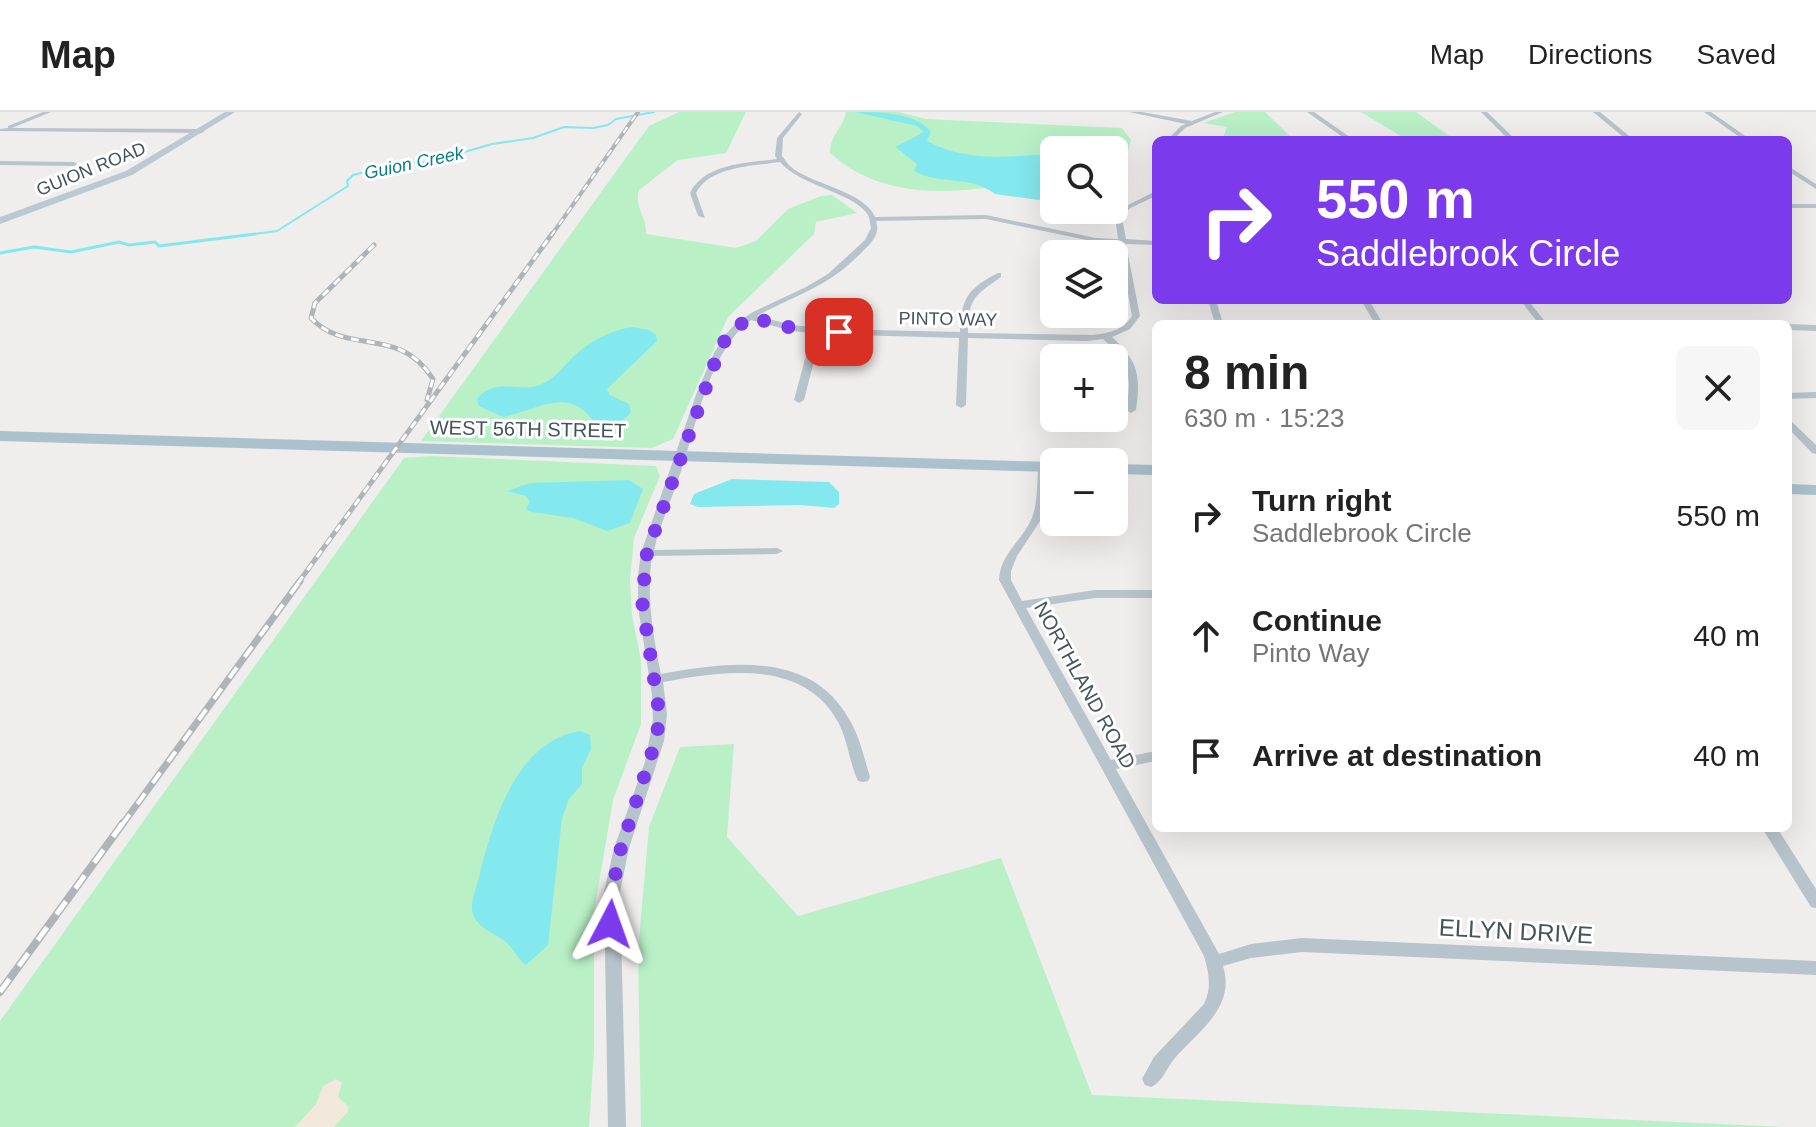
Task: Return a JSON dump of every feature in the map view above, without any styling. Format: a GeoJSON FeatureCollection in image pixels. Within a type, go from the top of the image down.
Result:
{"type":"FeatureCollection","features":[{"type":"Feature","properties":{"kind":"main road","name":"WEST 56TH STREET"},"geometry":{"type":"LineString","coordinates":[[0,436],[1040,467]]}},
{"type":"Feature","properties":{"kind":"main road"},"geometry":{"type":"LineString","coordinates":[[1128,469],[1152,470]]}},
{"type":"Feature","properties":{"kind":"main road"},"geometry":{"type":"LineString","coordinates":[[1792,489],[1816,490]]}},
{"type":"Feature","properties":{"kind":"street"},"geometry":{"type":"LineString","coordinates":[[1,131],[48,112]]}},
{"type":"Feature","properties":{"kind":"street","name":"GUION ROAD"},"geometry":{"type":"LineString","coordinates":[[0,221],[129,173],[231,112]]}},
{"type":"Feature","properties":{"kind":"street"},"geometry":{"type":"LineString","coordinates":[[1132,112],[1193,123]]}},
{"type":"Feature","properties":{"kind":"street"},"geometry":{"type":"LineString","coordinates":[[1173,136],[1178,130],[1220,112]]}},
{"type":"Feature","properties":{"kind":"street"},"geometry":{"type":"LineString","coordinates":[[1310,112],[1345,136]]}},
{"type":"Feature","properties":{"kind":"street"},"geometry":{"type":"LineString","coordinates":[[1484,112],[1509,136]]}},
{"type":"Feature","properties":{"kind":"street"},"geometry":{"type":"LineString","coordinates":[[1596,112],[1626,136]]}},
{"type":"Feature","properties":{"kind":"street"},"geometry":{"type":"LineString","coordinates":[[1707,112],[1742,136]]}},
{"type":"Feature","properties":{"kind":"street"},"geometry":{"type":"LineString","coordinates":[[617,1127],[611,905],[617,861],[657,736],[660,713],[642,601],[647,553],[722,345],[750,317],[843,268],[871,238],[875,229],[874,219],[862,207],[793,171],[780,160],[776,151],[777,141],[799,114]]}},
{"type":"Feature","properties":{"kind":"street"},"geometry":{"type":"LineString","coordinates":[[1,131],[202,131]]}},
{"type":"Feature","properties":{"kind":"street"},"geometry":{"type":"LineString","coordinates":[[702,216],[693,192],[700,181],[727,170],[780,160]]}},
{"type":"Feature","properties":{"kind":"street"},"geometry":{"type":"LineString","coordinates":[[0,163],[74,164]]}},
{"type":"Feature","properties":{"kind":"street"},"geometry":{"type":"LineString","coordinates":[[1792,171],[1816,187]]}},
{"type":"Feature","properties":{"kind":"street"},"geometry":{"type":"LineString","coordinates":[[1122,240],[1119,216],[1131,205],[1152,195]]}},
{"type":"Feature","properties":{"kind":"street"},"geometry":{"type":"LineString","coordinates":[[1792,206],[1816,206]]}},
{"type":"Feature","properties":{"kind":"street"},"geometry":{"type":"LineString","coordinates":[[874,219],[997,218],[1101,240]]}},
{"type":"Feature","properties":{"kind":"street"},"geometry":{"type":"LineString","coordinates":[[1128,242],[1152,243]]}},
{"type":"Feature","properties":{"kind":"street"},"geometry":{"type":"LineString","coordinates":[[1128,274],[1136,316],[1128,326]]}},
{"type":"Feature","properties":{"kind":"street"},"geometry":{"type":"LineString","coordinates":[[961,405],[963,335],[968,300],[998,275]]}},
{"type":"Feature","properties":{"kind":"street"},"geometry":{"type":"LineString","coordinates":[[1527,304],[1540,320]]}},
{"type":"Feature","properties":{"kind":"street","name":"PINTO WAY"},"geometry":{"type":"LineString","coordinates":[[750,317],[817,331],[1105,336]]}},
{"type":"Feature","properties":{"kind":"street"},"geometry":{"type":"LineString","coordinates":[[1792,327],[1816,328]]}},
{"type":"Feature","properties":{"kind":"street"},"geometry":{"type":"LineString","coordinates":[[1124,328],[1105,336],[1124,354],[1135,371],[1131,410]]}},
{"type":"Feature","properties":{"kind":"street"},"geometry":{"type":"LineString","coordinates":[[799,400],[817,331]]}},
{"type":"Feature","properties":{"kind":"street"},"geometry":{"type":"LineString","coordinates":[[1792,396],[1816,395]]}},
{"type":"Feature","properties":{"kind":"street"},"geometry":{"type":"LineString","coordinates":[[1792,427],[1816,451]]}},
{"type":"Feature","properties":{"kind":"street","name":"NORTHLAND ROAD"},"geometry":{"type":"LineString","coordinates":[[1040,504],[1028,536],[1005,567],[1005,580],[1215,962]]}},
{"type":"Feature","properties":{"kind":"street"},"geometry":{"type":"LineString","coordinates":[[647,553],[777,551]]}},
{"type":"Feature","properties":{"kind":"street"},"geometry":{"type":"LineString","coordinates":[[1018,605],[1095,594],[1152,594]]}},
{"type":"Feature","properties":{"kind":"street"},"geometry":{"type":"LineString","coordinates":[[656,679],[737,668],[773,672],[800,681],[817,690],[839,713],[848,730],[863,777]]}},
{"type":"Feature","properties":{"kind":"street"},"geometry":{"type":"LineString","coordinates":[[1107,766],[1152,757]]}},
{"type":"Feature","properties":{"kind":"street"},"geometry":{"type":"LineString","coordinates":[[1772,832],[1816,902]]}},
{"type":"Feature","properties":{"kind":"street","name":"ELLYN DRIVE"},"geometry":{"type":"LineString","coordinates":[[1215,962],[1251,951],[1302,945],[1816,968]]}},
{"type":"Feature","properties":{"kind":"street"},"geometry":{"type":"LineString","coordinates":[[1151,1079],[1158,1064],[1212,1008],[1219,985],[1215,962]]}},
{"type":"Feature","properties":{"kind":"green space"},"geometry":{"type":"Polygon","coordinates":[[[679,112],[746,112],[726,153],[678,160],[639,190],[638,202],[646,234],[736,248],[756,241],[788,209],[821,196],[832,195],[857,213],[816,222],[814,234],[728,317],[673,439],[652,448],[421,441],[649,126],[679,112]]]}},
{"type":"Feature","properties":{"kind":"green space"},"geometry":{"type":"Polygon","coordinates":[[[846,112],[899,112],[926,119],[1122,128],[1128,136],[1040,136],[1040,182],[937,191],[909,189],[855,171],[830,153],[832,141],[846,112]]]}},
{"type":"Feature","properties":{"kind":"green space"},"geometry":{"type":"Polygon","coordinates":[[[1235,112],[1265,112],[1290,136],[1224,136],[1227,127],[1203,123],[1235,112]]]}},
{"type":"Feature","properties":{"kind":"green space"},"geometry":{"type":"Polygon","coordinates":[[[1361,112],[1416,112],[1449,136],[1400,136],[1361,112]]]}},
{"type":"Feature","properties":{"kind":"green space"},"geometry":{"type":"Polygon","coordinates":[[[430,456],[656,466],[660,476],[634,538],[630,580],[632,615],[641,660],[641,724],[613,800],[594,912],[594,1050],[589,1127],[0,1127],[0,1021],[404,458],[430,456]]]}},
{"type":"Feature","properties":{"kind":"green space"},"geometry":{"type":"Polygon","coordinates":[[[734,744],[727,837],[798,916],[1001,858],[1092,1095],[1784,1127],[641,1127],[638,951],[649,827],[680,747],[734,744]]]}},
{"type":"Feature","properties":{"kind":"sand"},"geometry":{"type":"Polygon","coordinates":[[[336,1079],[342,1083],[338,1097],[349,1107],[347,1113],[334,1127],[295,1127],[316,1104],[323,1086],[336,1079]]]}},
{"type":"Feature","properties":{"kind":"water"},"geometry":{"type":"Polygon","coordinates":[[[855,112],[896,114],[916,120],[931,132],[927,141],[958,153],[1005,157],[1040,155],[1040,199],[995,194],[975,184],[934,178],[914,171],[917,164],[895,147],[924,132],[917,126],[855,112]]]}},
{"type":"Feature","properties":{"kind":"water"},"geometry":{"type":"Polygon","coordinates":[[[632,327],[649,330],[656,335],[657,341],[607,389],[610,395],[629,404],[631,412],[620,421],[595,423],[575,405],[564,402],[503,417],[479,406],[477,399],[484,392],[492,388],[542,384],[591,342],[632,327]]]}},
{"type":"Feature","properties":{"kind":"water"},"geometry":{"type":"Polygon","coordinates":[[[732,479],[829,482],[839,492],[839,504],[834,508],[801,505],[698,507],[690,504],[694,494],[732,479]]]}},
{"type":"Feature","properties":{"kind":"water"},"geometry":{"type":"Polygon","coordinates":[[[629,480],[643,489],[630,523],[607,531],[573,518],[532,512],[526,509],[530,502],[526,496],[507,491],[530,483],[629,480]]]}},
{"type":"Feature","properties":{"kind":"water"},"geometry":{"type":"Polygon","coordinates":[[[580,731],[590,735],[591,749],[582,768],[582,784],[569,799],[562,818],[548,945],[526,965],[506,942],[476,921],[472,909],[474,896],[492,830],[511,786],[524,766],[540,750],[558,738],[580,731]]]}},
{"type":"Feature","properties":{"kind":"waterway","name":"Guion Creek"},"geometry":{"type":"LineString","coordinates":[[239,236],[277,231],[348,186],[347,181],[353,175],[401,163],[430,162],[492,144],[533,138],[564,127],[593,128],[608,125],[616,119],[654,112]]}},
{"type":"Feature","properties":{"kind":"waterway","name":"Guion Creek"},"geometry":{"type":"LineString","coordinates":[[239,236],[255,234]]}},
{"type":"Feature","properties":{"kind":"waterway","name":"Guion Creek"},"geometry":{"type":"LineString","coordinates":[[0,253],[34,247],[71,252],[119,242],[129,245],[155,242],[159,246],[239,236]]}},
{"type":"Feature","properties":{"kind":"railway"},"geometry":{"type":"LineString","coordinates":[[551,236],[638,112]]}},
{"type":"Feature","properties":{"kind":"railway"},"geometry":{"type":"LineString","coordinates":[[298,583],[552,234]]}},
{"type":"Feature","properties":{"kind":"railway"},"geometry":{"type":"LineString","coordinates":[[374,245],[315,303],[311,318],[325,330],[389,346],[419,362],[433,379],[427,400]]}},
{"type":"Feature","properties":{"kind":"railway"},"geometry":{"type":"LineString","coordinates":[[122,825],[300,581]]}},
{"type":"Feature","properties":{"kind":"railway"},"geometry":{"type":"LineString","coordinates":[[0,992],[123,823]]}},
{"type":"Feature","properties":{"kind":"route"},"geometry":{"type":"LineString","coordinates":[[610,924],[617,861],[660,718],[660,700],[642,601],[647,553],[720,348],[730,333],[750,317],[788,327],[839,332]]}}]}
